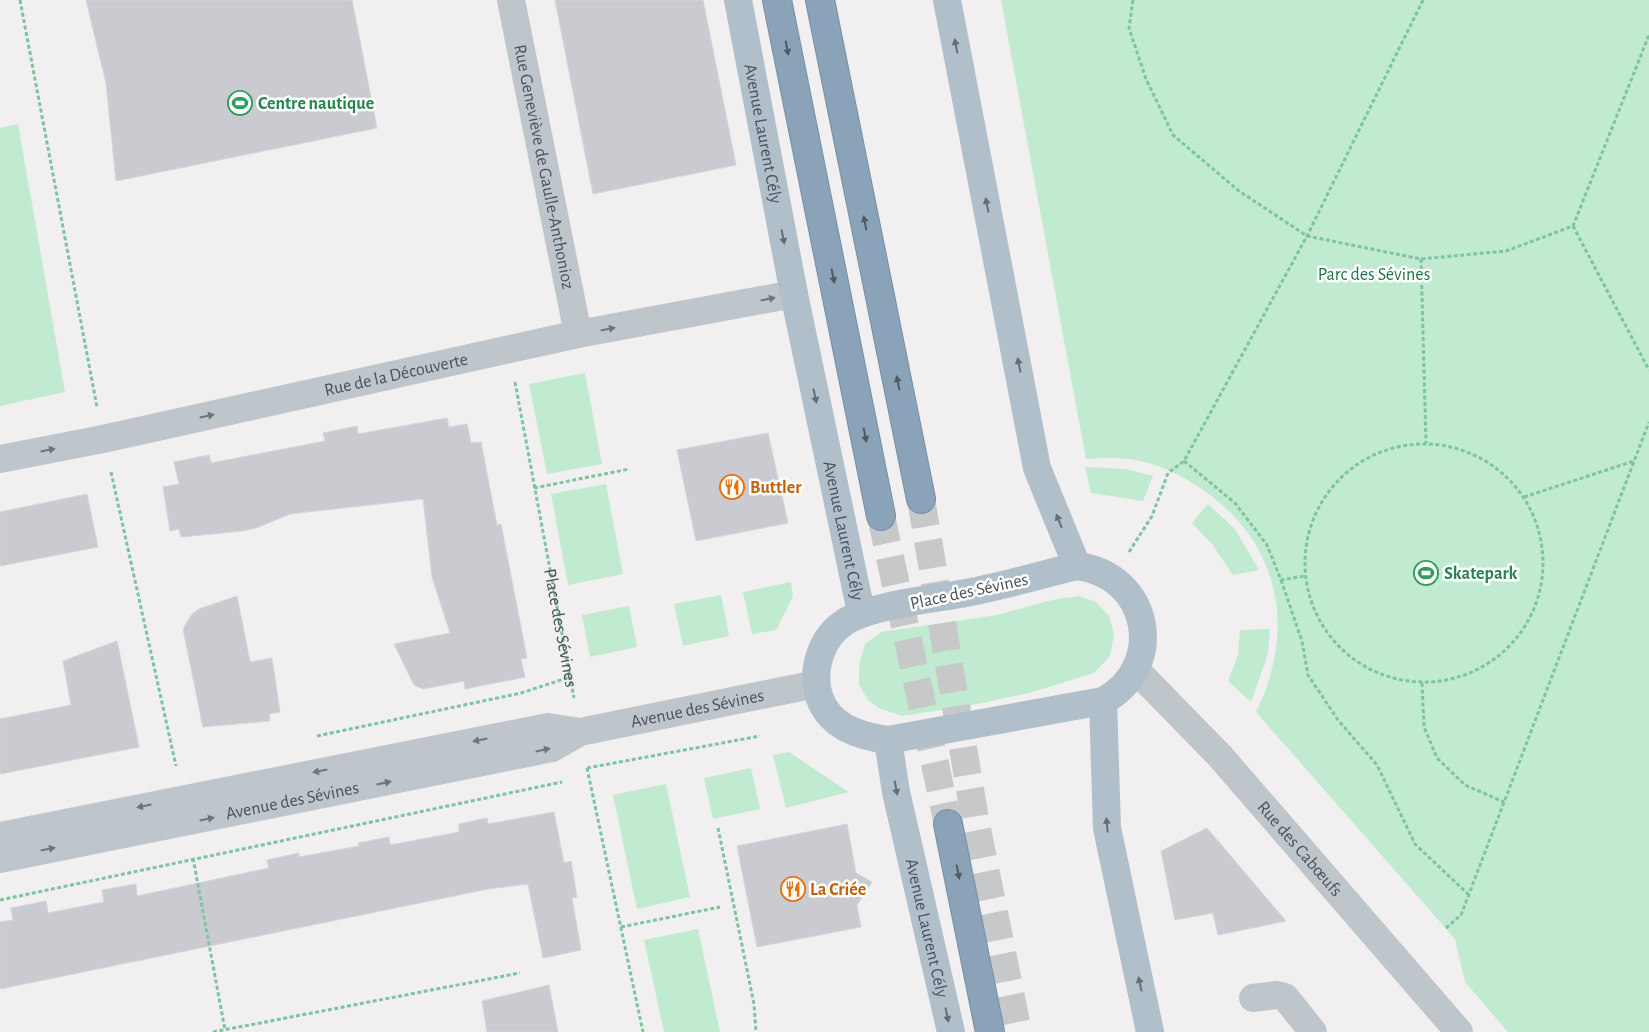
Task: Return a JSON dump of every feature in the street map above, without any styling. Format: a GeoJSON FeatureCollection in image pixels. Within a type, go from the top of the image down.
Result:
{"type":"FeatureCollection","features":[{"type":"Feature","properties":{"kind":"highway"},"geometry":{"type":"LineString","coordinates":[[777,0],[882,516]]}},
{"type":"Feature","properties":{"kind":"highway"},"geometry":{"type":"LineString","coordinates":[[820,0],[921,499]]}},
{"type":"Feature","properties":{"kind":"highway"},"geometry":{"type":"LineString","coordinates":[[948,824],[990,1032]]}},
{"type":"Feature","properties":{"kind":"main road","name":"Avenue Laurent Cély"},"geometry":{"type":"LineString","coordinates":[[738,0],[794,294],[861,612],[843,623],[830,636],[817,664],[816,684],[821,702],[831,717],[866,737],[888,740],[896,792],[951,1032]]}},
{"type":"Feature","properties":{"kind":"main road"},"geometry":{"type":"LineString","coordinates":[[888,740],[1103,702],[1117,694],[1135,669],[1142,649],[1142,631],[1138,610],[1128,592],[1112,578],[1092,568],[1077,566],[1037,468],[948,0]]}},
{"type":"Feature","properties":{"kind":"main road","name":"Place des Sévines"},"geometry":{"type":"LineString","coordinates":[[861,612],[969,592],[1077,566]]}},
{"type":"Feature","properties":{"kind":"main road"},"geometry":{"type":"LineString","coordinates":[[1103,702],[1107,828],[1150,1032]]}},
{"type":"Feature","properties":{"kind":"street","name":"Rue Geneviève de Gaulle-Anthonioz"},"geometry":{"type":"LineString","coordinates":[[511,0],[578,334]]}},
{"type":"Feature","properties":{"kind":"street","name":"Rue de la Découverte"},"geometry":{"type":"LineString","coordinates":[[0,459],[104,439],[578,334],[794,294]]}},
{"type":"Feature","properties":{"kind":"street","name":"Rue des Cabœufs"},"geometry":{"type":"LineString","coordinates":[[1135,669],[1220,756],[1459,1032]]}},
{"type":"Feature","properties":{"kind":"street","name":"Avenue des Sévines"},"geometry":{"type":"LineString","coordinates":[[0,859],[552,748],[580,732],[816,684]]}},
{"type":"Feature","properties":{"kind":"street","name":"Avenue des Sévines"},"geometry":{"type":"LineString","coordinates":[[0,836],[548,727],[580,732]]}},
{"type":"Feature","properties":{"kind":"street"},"geometry":{"type":"LineString","coordinates":[[1253,998],[1277,995],[1286,997],[1313,1032]]}},
{"type":"Feature","properties":{"kind":"path"},"geometry":{"type":"LineString","coordinates":[[20,0],[104,439],[176,766]]}},
{"type":"Feature","properties":{"kind":"path"},"geometry":{"type":"LineString","coordinates":[[1132,0],[1129,28],[1146,79],[1173,135],[1240,190],[1307,236],[1421,259],[1506,251],[1574,226],[1649,35]]}},
{"type":"Feature","properties":{"kind":"path"},"geometry":{"type":"LineString","coordinates":[[1112,578],[1152,516],[1168,472],[1184,461],[1307,236],[1423,0]]}},
{"type":"Feature","properties":{"kind":"path"},"geometry":{"type":"LineString","coordinates":[[1574,226],[1649,370]]}},
{"type":"Feature","properties":{"kind":"path"},"geometry":{"type":"LineString","coordinates":[[1421,259],[1426,444]]}},
{"type":"Feature","properties":{"kind":"path","name":"Place des Sévines"},"geometry":{"type":"LineString","coordinates":[[509,350],[587,768],[643,1032]]}},
{"type":"Feature","properties":{"kind":"path"},"geometry":{"type":"LineString","coordinates":[[1446,928],[1461,915],[1649,422]]}},
{"type":"Feature","properties":{"kind":"path"},"geometry":{"type":"LineString","coordinates":[[1426,444],[1454,448],[1481,458],[1505,475],[1524,497],[1537,522],[1543,550],[1543,579],[1531,616],[1522,632],[1502,654],[1478,670],[1451,679],[1422,683],[1385,675],[1367,668],[1343,651],[1324,629],[1312,603],[1305,576],[1306,542],[1317,510],[1336,482],[1362,461],[1392,448],[1426,444]]}},
{"type":"Feature","properties":{"kind":"path"},"geometry":{"type":"LineString","coordinates":[[1184,461],[1235,503],[1267,545],[1302,641],[1308,675],[1338,720],[1377,765],[1415,844],[1469,895]]}},
{"type":"Feature","properties":{"kind":"path"},"geometry":{"type":"LineString","coordinates":[[1524,497],[1634,461]]}},
{"type":"Feature","properties":{"kind":"path"},"geometry":{"type":"LineString","coordinates":[[534,488],[629,470]]}},
{"type":"Feature","properties":{"kind":"path"},"geometry":{"type":"LineString","coordinates":[[1281,580],[1305,576]]}},
{"type":"Feature","properties":{"kind":"path"},"geometry":{"type":"LineString","coordinates":[[310,738],[520,693],[570,677]]}},
{"type":"Feature","properties":{"kind":"path"},"geometry":{"type":"LineString","coordinates":[[1422,683],[1424,726],[1437,758],[1465,785],[1504,802]]}},
{"type":"Feature","properties":{"kind":"path"},"geometry":{"type":"LineString","coordinates":[[580,772],[587,768],[760,736]]}},
{"type":"Feature","properties":{"kind":"path"},"geometry":{"type":"LineString","coordinates":[[166,768],[186,764]]}},
{"type":"Feature","properties":{"kind":"path"},"geometry":{"type":"LineString","coordinates":[[0,900],[193,858],[558,784],[566,780]]}},
{"type":"Feature","properties":{"kind":"path"},"geometry":{"type":"LineString","coordinates":[[718,828],[754,1004],[756,1032]]}},
{"type":"Feature","properties":{"kind":"path"},"geometry":{"type":"LineString","coordinates":[[193,858],[225,1030]]}},
{"type":"Feature","properties":{"kind":"path"},"geometry":{"type":"LineString","coordinates":[[620,927],[720,907]]}},
{"type":"Feature","properties":{"kind":"path"},"geometry":{"type":"LineString","coordinates":[[213,1032],[520,973]]}},
{"type":"Feature","properties":{"kind":"green space","name":"Parc des Sévines"},"geometry":{"type":"Polygon","coordinates":[[[1001,0],[1649,0],[1649,1032],[1508,1032],[1465,982],[1455,939],[1256,712],[1269,680],[1276,648],[1277,617],[1273,587],[1263,558],[1247,531],[1225,507],[1197,486],[1168,470],[1129,459],[1086,459],[1001,0]]]}},
{"type":"Feature","properties":{"kind":"green space"},"geometry":{"type":"Polygon","coordinates":[[[18,124],[65,392],[0,406],[0,128],[18,124]]]}},
{"type":"Feature","properties":{"kind":"green space"},"geometry":{"type":"Polygon","coordinates":[[[585,373],[602,464],[547,474],[529,384],[585,373]]]}},
{"type":"Feature","properties":{"kind":"green space"},"geometry":{"type":"Polygon","coordinates":[[[1085,467],[1126,469],[1153,476],[1143,501],[1091,493],[1085,467]]]}},
{"type":"Feature","properties":{"kind":"green space"},"geometry":{"type":"Polygon","coordinates":[[[606,484],[623,574],[568,585],[551,494],[606,484]]]}},
{"type":"Feature","properties":{"kind":"green space"},"geometry":{"type":"Polygon","coordinates":[[[1208,504],[1235,529],[1259,570],[1233,575],[1212,544],[1192,523],[1208,504]]]}},
{"type":"Feature","properties":{"kind":"green space"},"geometry":{"type":"Polygon","coordinates":[[[791,582],[793,596],[776,630],[752,634],[743,592],[791,582]]]}},
{"type":"Feature","properties":{"kind":"green space"},"geometry":{"type":"Polygon","coordinates":[[[721,595],[729,636],[683,646],[674,604],[721,595]]]}},
{"type":"Feature","properties":{"kind":"green space"},"geometry":{"type":"Polygon","coordinates":[[[1079,596],[1096,602],[1109,616],[1114,634],[1110,656],[1094,673],[1029,693],[968,706],[902,716],[879,708],[868,700],[859,685],[859,665],[865,644],[881,632],[997,615],[1052,600],[1079,596]]]}},
{"type":"Feature","properties":{"kind":"green space"},"geometry":{"type":"Polygon","coordinates":[[[629,606],[637,647],[590,657],[582,615],[629,606]]]}},
{"type":"Feature","properties":{"kind":"green space"},"geometry":{"type":"Polygon","coordinates":[[[1270,629],[1268,654],[1251,702],[1228,681],[1238,655],[1240,630],[1270,629]]]}},
{"type":"Feature","properties":{"kind":"green space"},"geometry":{"type":"Polygon","coordinates":[[[789,752],[849,792],[786,808],[773,755],[789,752]]]}},
{"type":"Feature","properties":{"kind":"green space"},"geometry":{"type":"Polygon","coordinates":[[[751,768],[760,809],[713,819],[704,778],[751,768]]]}},
{"type":"Feature","properties":{"kind":"green space"},"geometry":{"type":"Polygon","coordinates":[[[666,784],[690,897],[637,909],[613,795],[666,784]]]}},
{"type":"Feature","properties":{"kind":"green space"},"geometry":{"type":"Polygon","coordinates":[[[698,929],[720,1032],[664,1032],[644,940],[698,929]]]}},
{"type":"Feature","properties":{"kind":"building","name":"Centre nautique"},"geometry":{"type":"Polygon","coordinates":[[[86,0],[352,0],[377,128],[116,181],[106,83],[86,0]]]}},
{"type":"Feature","properties":{"kind":"building"},"geometry":{"type":"Polygon","coordinates":[[[555,0],[703,0],[736,165],[593,194],[555,0]]]}},
{"type":"Feature","properties":{"kind":"building"},"geometry":{"type":"Polygon","coordinates":[[[447,418],[449,427],[467,424],[471,443],[481,442],[497,525],[501,524],[527,658],[521,659],[525,677],[465,689],[464,681],[423,689],[414,685],[394,644],[450,633],[432,577],[423,499],[290,514],[256,528],[242,531],[181,537],[179,529],[170,531],[163,487],[179,484],[174,462],[209,455],[211,463],[325,441],[323,433],[357,426],[358,434],[447,418]]]}},
{"type":"Feature","properties":{"kind":"building","name":"Buttler"},"geometry":{"type":"Polygon","coordinates":[[[768,433],[788,523],[696,541],[677,450],[768,433]]]}},
{"type":"Feature","properties":{"kind":"building"},"geometry":{"type":"Polygon","coordinates":[[[87,494],[98,547],[0,566],[0,512],[87,494]]]}},
{"type":"Feature","properties":{"kind":"building"},"geometry":{"type":"Polygon","coordinates":[[[237,596],[250,662],[272,658],[280,712],[269,714],[270,721],[203,727],[183,629],[192,614],[199,609],[237,596]]]}},
{"type":"Feature","properties":{"kind":"building"},"geometry":{"type":"Polygon","coordinates":[[[117,641],[139,747],[0,774],[0,719],[71,705],[63,661],[117,641]]]}},
{"type":"Feature","properties":{"kind":"building"},"geometry":{"type":"Polygon","coordinates":[[[554,812],[564,863],[571,861],[577,897],[572,898],[581,950],[543,958],[528,884],[488,889],[0,989],[0,922],[13,920],[11,908],[46,901],[48,913],[104,902],[102,890],[136,884],[137,896],[269,868],[267,860],[299,853],[299,857],[359,846],[358,843],[389,837],[390,845],[459,832],[459,824],[487,818],[488,824],[554,812]]]}},
{"type":"Feature","properties":{"kind":"building"},"geometry":{"type":"Polygon","coordinates":[[[847,824],[856,873],[872,882],[857,905],[861,927],[757,947],[737,846],[847,824]]]}},
{"type":"Feature","properties":{"kind":"building"},"geometry":{"type":"Polygon","coordinates":[[[1207,828],[1286,921],[1218,935],[1213,913],[1175,920],[1161,851],[1207,828]]]}},
{"type":"Feature","properties":{"kind":"building"},"geometry":{"type":"Polygon","coordinates":[[[549,985],[558,1032],[487,1032],[482,1001],[549,985]]]}},
{"type":"Feature","properties":{"kind":"tunnel"},"geometry":{"type":"LineString","coordinates":[[921,499],[975,819],[1018,1032]]}},
{"type":"Feature","properties":{"kind":"tunnel"},"geometry":{"type":"LineString","coordinates":[[881,516],[948,824]]}},
{"type":"Feature","properties":{"kind":"place","name":"Centre nautique"},"geometry":{"type":"Point","coordinates":[240,103]}},
{"type":"Feature","properties":{"kind":"place","name":"Buttler"},"geometry":{"type":"Point","coordinates":[732,487]}},
{"type":"Feature","properties":{"kind":"place","name":"Skatepark"},"geometry":{"type":"Point","coordinates":[1426,573]}},
{"type":"Feature","properties":{"kind":"place","name":"La Criée"},"geometry":{"type":"Point","coordinates":[793,889]}}]}
